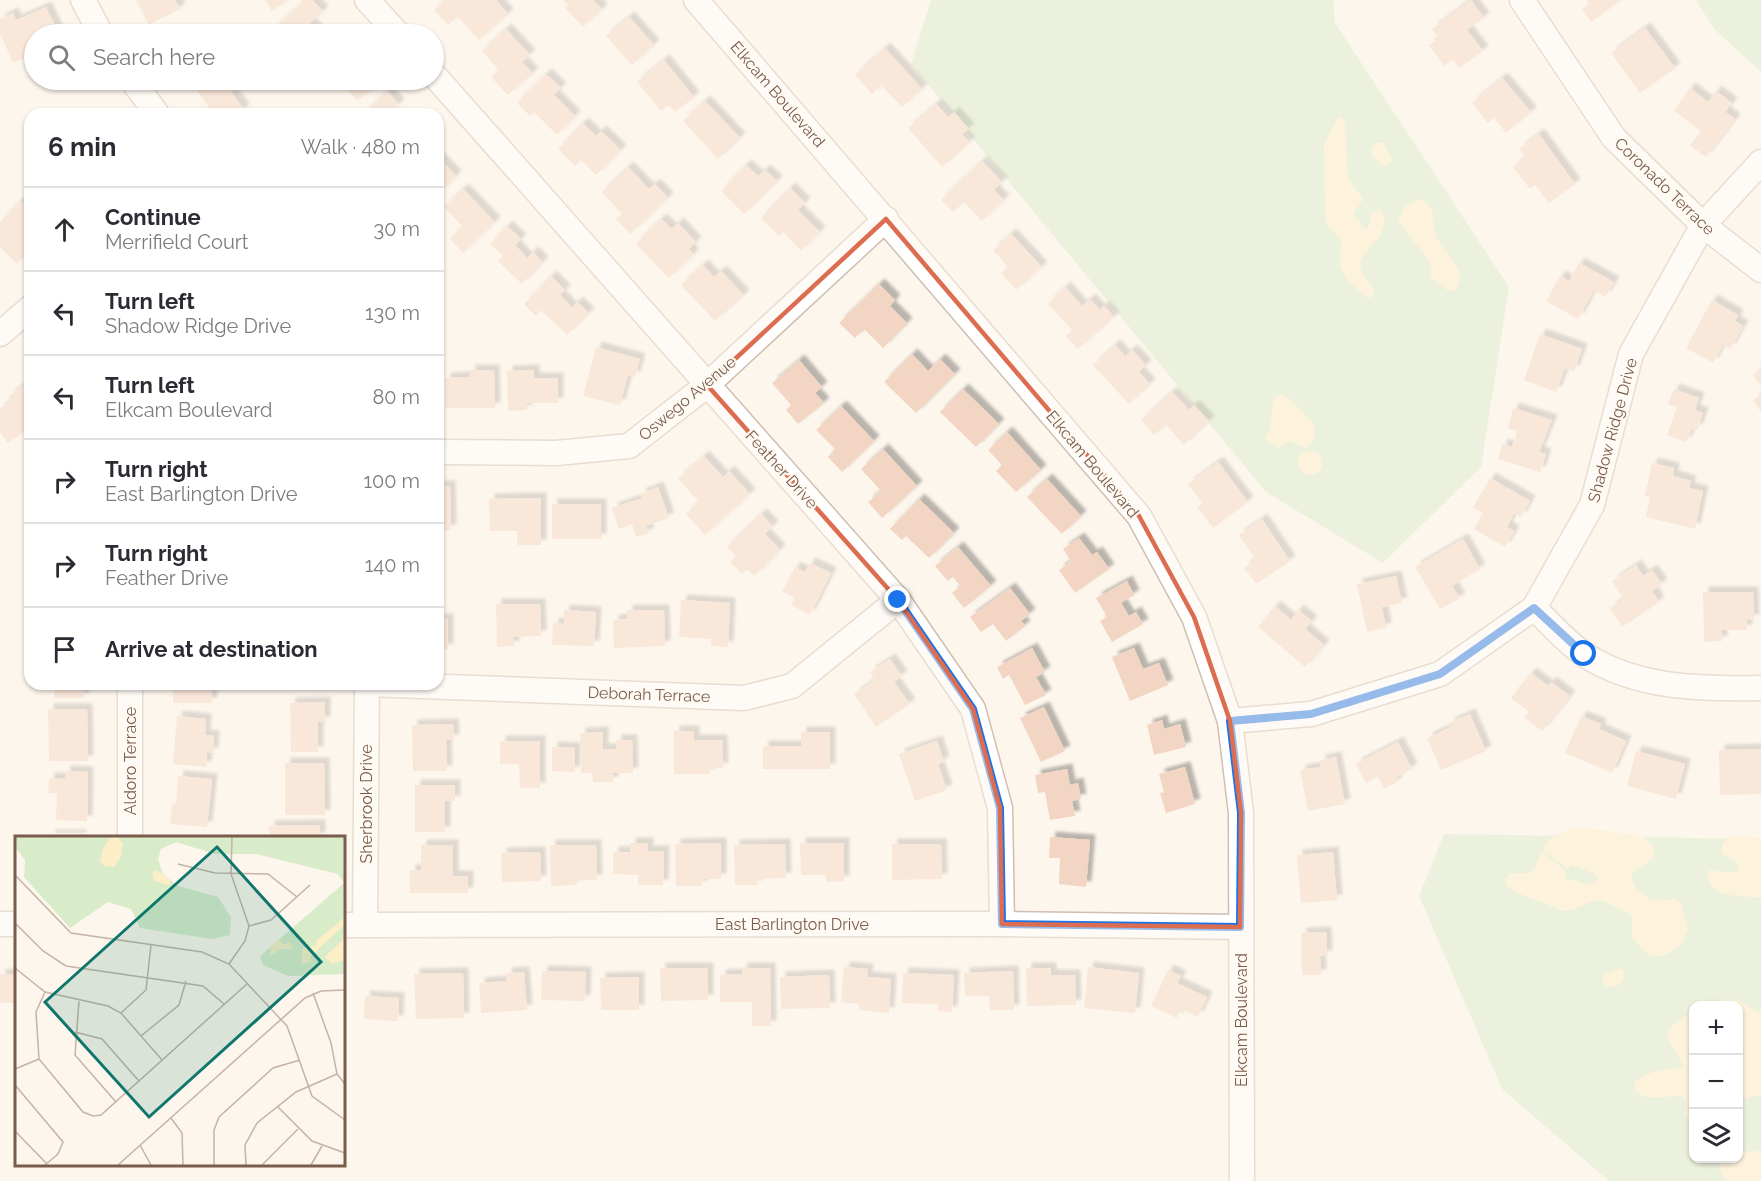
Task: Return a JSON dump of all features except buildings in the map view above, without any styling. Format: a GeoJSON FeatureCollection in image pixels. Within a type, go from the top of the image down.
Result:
{"type":"FeatureCollection","features":[{"type":"Feature","properties":{"kind":"street"},"geometry":{"type":"LineString","coordinates":[[83,0],[96,24]]}},
{"type":"Feature","properties":{"kind":"street"},"geometry":{"type":"LineString","coordinates":[[367,0],[389,24]]}},
{"type":"Feature","properties":{"kind":"street","name":"Elkcam Boulevard"},"geometry":{"type":"LineString","coordinates":[[696,0],[1139,516],[1194,617],[1230,721],[1241,813],[1242,1181]]}},
{"type":"Feature","properties":{"kind":"street","name":"Coronado Terrace"},"geometry":{"type":"LineString","coordinates":[[1522,0],[1614,138],[1703,225],[1761,270]]}},
{"type":"Feature","properties":{"kind":"street","name":"Feather Drive"},"geometry":{"type":"LineString","coordinates":[[444,86],[898,600],[973,709],[1000,808],[1002,924]]}},
{"type":"Feature","properties":{"kind":"street"},"geometry":{"type":"LineString","coordinates":[[139,90],[153,108]]}},
{"type":"Feature","properties":{"kind":"street","name":"Shadow Ridge Drive"},"geometry":{"type":"LineString","coordinates":[[1230,721],[1311,714],[1440,674],[1534,608],[1592,505],[1631,354],[1703,225],[1761,162]]}},
{"type":"Feature","properties":{"kind":"street","name":"Oswego Avenue"},"geometry":{"type":"LineString","coordinates":[[444,452],[556,453],[629,446],[707,385],[886,219]]}},
{"type":"Feature","properties":{"kind":"street","name":"Deborah Terrace"},"geometry":{"type":"LineString","coordinates":[[444,687],[744,698],[792,686],[898,600]]}},
{"type":"Feature","properties":{"kind":"street"},"geometry":{"type":"LineString","coordinates":[[1534,608],[1584,654],[1628,675],[1695,689],[1761,688]]}},
{"type":"Feature","properties":{"kind":"street","name":"Aldoro Terrace"},"geometry":{"type":"LineString","coordinates":[[130,690],[130,836]]}},
{"type":"Feature","properties":{"kind":"street","name":"Sherbrook Drive"},"geometry":{"type":"LineString","coordinates":[[354,925],[367,690]]}},
{"type":"Feature","properties":{"kind":"street","name":"East Barlington Drive"},"geometry":{"type":"LineString","coordinates":[[354,925],[1002,924],[1240,927]]}},
{"type":"Feature","properties":{"kind":"highlighted area"},"geometry":{"type":"Polygon","coordinates":[[[886,219],[1139,516],[1194,617],[1230,721],[1241,813],[1240,927],[1002,924],[1000,808],[973,709],[898,600],[707,385],[886,219]]]}},
{"type":"Feature","properties":{"kind":"green space"},"geometry":{"type":"Polygon","coordinates":[[[931,0],[1333,0],[1335,23],[1509,287],[1481,467],[1383,563],[1266,492],[911,64],[931,0]]]}},
{"type":"Feature","properties":{"kind":"green space"},"geometry":{"type":"Polygon","coordinates":[[[1696,0],[1761,0],[1761,72],[1714,29],[1696,0]]]}},
{"type":"Feature","properties":{"kind":"green space"},"geometry":{"type":"Polygon","coordinates":[[[1444,834],[1761,839],[1761,1181],[1609,1181],[1502,1089],[1419,896],[1444,834]]]}},
{"type":"Feature","properties":{"kind":"sand"},"geometry":{"type":"Polygon","coordinates":[[[1338,116],[1345,120],[1348,179],[1363,199],[1353,215],[1366,230],[1371,223],[1371,212],[1380,209],[1384,219],[1384,228],[1361,261],[1362,272],[1374,289],[1372,297],[1367,298],[1347,280],[1340,266],[1341,240],[1327,224],[1325,217],[1324,145],[1338,116]]]}},
{"type":"Feature","properties":{"kind":"sand"},"geometry":{"type":"Polygon","coordinates":[[[1377,142],[1384,143],[1392,160],[1388,165],[1382,165],[1371,154],[1377,142]]]}},
{"type":"Feature","properties":{"kind":"sand"},"geometry":{"type":"Polygon","coordinates":[[[1419,199],[1429,206],[1437,238],[1458,270],[1459,283],[1455,291],[1447,290],[1431,277],[1430,262],[1398,221],[1406,206],[1419,199]]]}},
{"type":"Feature","properties":{"kind":"sand"},"geometry":{"type":"Polygon","coordinates":[[[1280,394],[1291,400],[1315,426],[1314,439],[1306,448],[1289,441],[1280,448],[1265,439],[1270,430],[1273,400],[1280,394]]]}},
{"type":"Feature","properties":{"kind":"sand"},"geometry":{"type":"Polygon","coordinates":[[[1310,451],[1318,455],[1322,463],[1318,471],[1310,475],[1302,471],[1298,463],[1302,455],[1310,451]]]}},
{"type":"Feature","properties":{"kind":"sand"},"geometry":{"type":"Polygon","coordinates":[[[1586,828],[1642,836],[1653,846],[1654,858],[1633,872],[1631,877],[1643,895],[1648,898],[1660,901],[1675,899],[1681,903],[1688,929],[1679,946],[1674,950],[1664,955],[1650,956],[1632,937],[1632,915],[1603,901],[1593,901],[1564,911],[1515,892],[1506,885],[1505,879],[1510,873],[1528,873],[1534,869],[1542,851],[1566,871],[1565,880],[1578,881],[1583,884],[1593,883],[1598,879],[1593,873],[1572,865],[1568,869],[1543,850],[1551,839],[1561,832],[1586,828]]]}},
{"type":"Feature","properties":{"kind":"sand"},"geometry":{"type":"Polygon","coordinates":[[[1731,835],[1754,837],[1761,840],[1761,898],[1726,894],[1712,886],[1708,879],[1708,870],[1730,873],[1738,871],[1739,867],[1735,860],[1722,854],[1723,843],[1731,835]]]}},
{"type":"Feature","properties":{"kind":"sand"},"geometry":{"type":"Polygon","coordinates":[[[1621,968],[1624,972],[1622,982],[1607,987],[1602,979],[1604,974],[1621,968]]]}},
{"type":"Feature","properties":{"kind":"sand"},"geometry":{"type":"Polygon","coordinates":[[[1736,999],[1739,1001],[1719,1001],[1736,999]]]}},
{"type":"Feature","properties":{"kind":"sand"},"geometry":{"type":"Polygon","coordinates":[[[1743,1003],[1761,1014],[1761,1094],[1743,1098],[1743,1003]]]}},
{"type":"Feature","properties":{"kind":"sand"},"geometry":{"type":"Polygon","coordinates":[[[1689,1014],[1689,1121],[1685,1116],[1686,1102],[1681,1096],[1655,1098],[1643,1096],[1634,1088],[1636,1081],[1649,1074],[1659,1070],[1682,1068],[1682,1063],[1667,1037],[1669,1028],[1689,1014]]]}},
{"type":"Feature","properties":{"kind":"sand"},"geometry":{"type":"Polygon","coordinates":[[[1761,1151],[1761,1181],[1726,1181],[1719,1169],[1720,1163],[1743,1163],[1743,1152],[1761,1151]]]}},
{"type":"Feature","properties":{"kind":"route"},"geometry":{"type":"LineString","coordinates":[[898,600],[973,709],[1000,808],[1002,924],[1240,927],[1241,813],[1230,721],[1311,714],[1440,674],[1534,608],[1584,654]]}}]}
